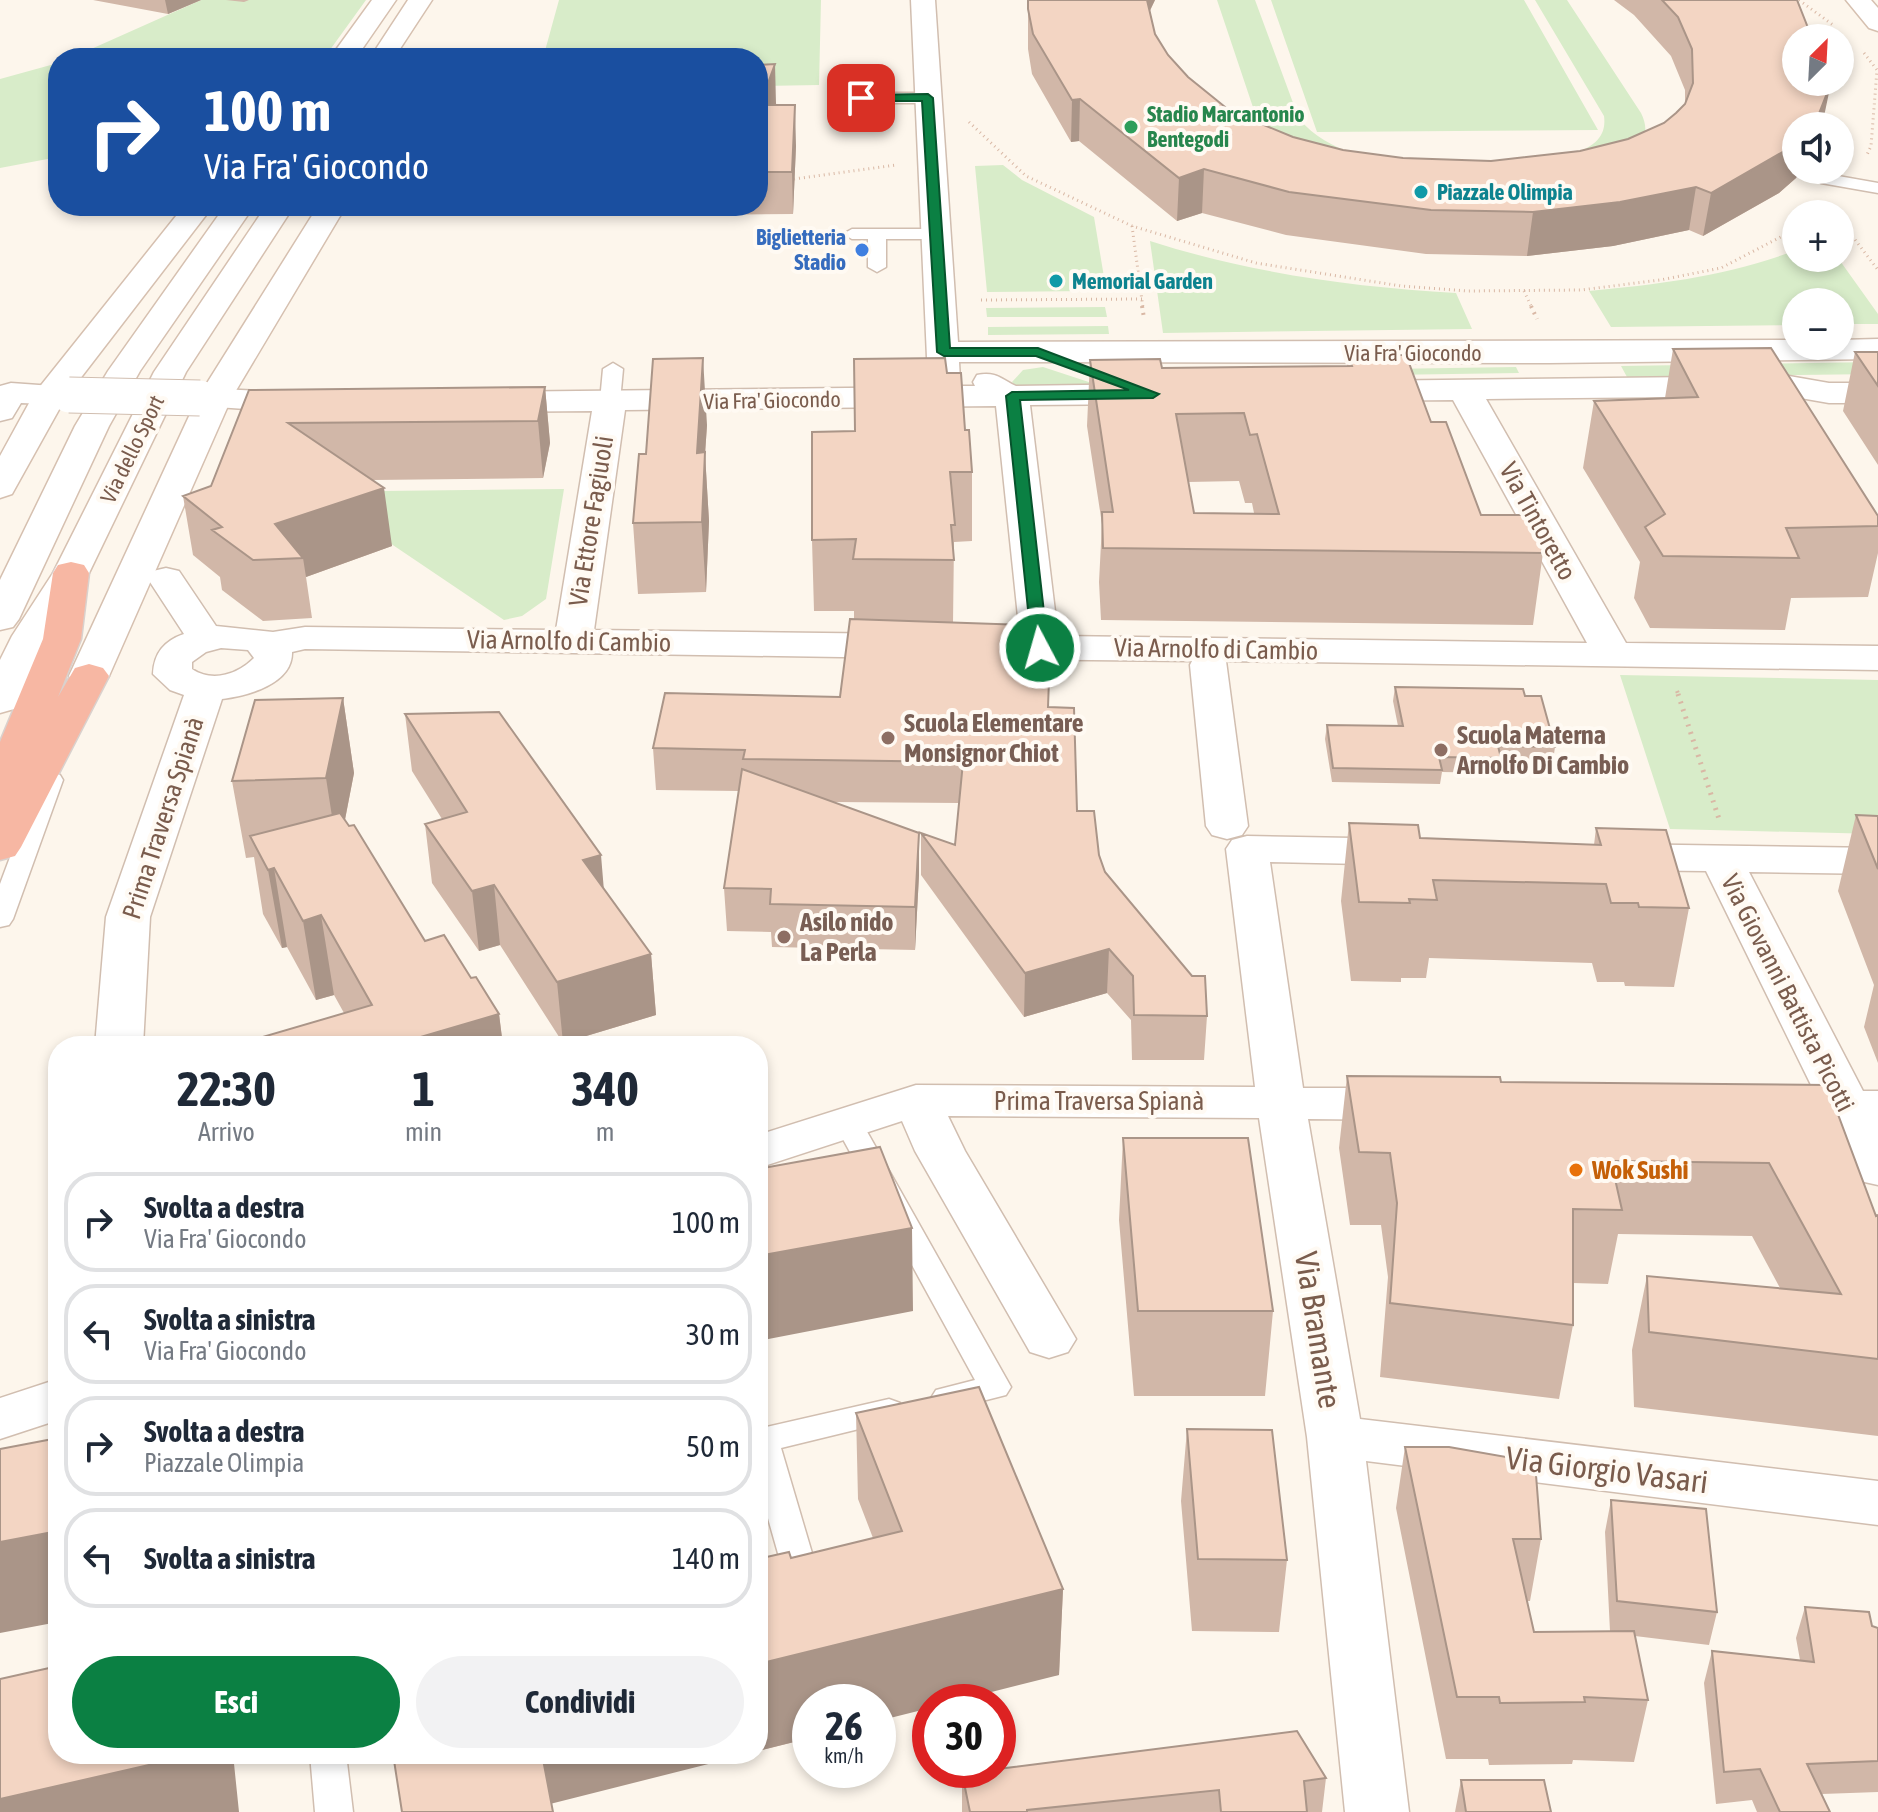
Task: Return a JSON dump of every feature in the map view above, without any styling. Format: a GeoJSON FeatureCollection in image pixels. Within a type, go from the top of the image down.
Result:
{"type":"FeatureCollection","features":[{"type":"Feature","properties":{"kind":"highway"},"geometry":{"type":"LineString","coordinates":[[0,792],[62,639],[71,573]]}},
{"type":"Feature","properties":{"kind":"highway"},"geometry":{"type":"LineString","coordinates":[[0,847],[89,676]]}},
{"type":"Feature","properties":{"kind":"street"},"geometry":{"type":"LineString","coordinates":[[348,48],[384,0]]}},
{"type":"Feature","properties":{"kind":"street"},"geometry":{"type":"LineString","coordinates":[[389,48],[420,0]]}},
{"type":"Feature","properties":{"kind":"street"},"geometry":{"type":"LineString","coordinates":[[921,398],[932,393],[944,380],[923,0]]}},
{"type":"Feature","properties":{"kind":"street"},"geometry":{"type":"LineString","coordinates":[[1858,0],[1878,23]]}},
{"type":"Feature","properties":{"kind":"street"},"geometry":{"type":"LineString","coordinates":[[0,487],[60,394],[192,216]]}},
{"type":"Feature","properties":{"kind":"street","name":"Via dello Sport"},"geometry":{"type":"LineString","coordinates":[[0,619],[100,412],[124,371],[233,216]]}},
{"type":"Feature","properties":{"kind":"street","name":"Via dello Sport"},"geometry":{"type":"LineString","coordinates":[[0,701],[31,636],[71,573],[170,372],[273,216]]}},
{"type":"Feature","properties":{"kind":"street"},"geometry":{"type":"LineString","coordinates":[[89,676],[207,398],[325,216]]}},
{"type":"Feature","properties":{"kind":"street"},"geometry":{"type":"LineString","coordinates":[[1546,342],[1566,388]]}},
{"type":"Feature","properties":{"kind":"street","name":"Via Fra' Giocondo"},"geometry":{"type":"LineString","coordinates":[[944,352],[1546,342],[1878,349]]}},
{"type":"Feature","properties":{"kind":"street"},"geometry":{"type":"LineString","coordinates":[[1024,352],[991,363],[984,375],[992,387],[1012,396],[1040,648]]}},
{"type":"Feature","properties":{"kind":"street","name":"Via Fra' Giocondo"},"geometry":{"type":"LineString","coordinates":[[453,402],[612,385],[921,398],[1164,393],[1024,352]]}},
{"type":"Feature","properties":{"kind":"street","name":"Via Fra' Giocondo"},"geometry":{"type":"LineString","coordinates":[[1789,386],[1822,379],[1878,378]]}},
{"type":"Feature","properties":{"kind":"street","name":"Via Ettore Fagiuoli"},"geometry":{"type":"LineString","coordinates":[[573,641],[612,385]]}},
{"type":"Feature","properties":{"kind":"street"},"geometry":{"type":"LineString","coordinates":[[1789,386],[1814,426]]}},
{"type":"Feature","properties":{"kind":"street","name":"Via Fra' Giocondo"},"geometry":{"type":"LineString","coordinates":[[1327,391],[1789,386],[1829,393],[1878,393]]}},
{"type":"Feature","properties":{"kind":"street","name":"Via Tintoretto"},"geometry":{"type":"LineString","coordinates":[[1464,389],[1612,653]]}},
{"type":"Feature","properties":{"kind":"street"},"geometry":{"type":"LineString","coordinates":[[4,399],[60,394],[328,403]]}},
{"type":"Feature","properties":{"kind":"street"},"geometry":{"type":"LineString","coordinates":[[166,579],[206,639]]}},
{"type":"Feature","properties":{"kind":"street"},"geometry":{"type":"LineString","coordinates":[[235,635],[268,645],[274,653],[267,670],[242,683],[206,688],[181,681],[171,667],[181,651],[206,639],[235,635]]}},
{"type":"Feature","properties":{"kind":"street","name":"Via Arnolfo di Cambio"},"geometry":{"type":"LineString","coordinates":[[268,645],[305,638],[1878,658]]}},
{"type":"Feature","properties":{"kind":"street","name":"Via Bramante"},"geometry":{"type":"LineString","coordinates":[[1209,665],[1335,1437],[1377,1812]]}},
{"type":"Feature","properties":{"kind":"street","name":"Prima Traversa Spianà"},"geometry":{"type":"LineString","coordinates":[[120,1036],[128,917],[206,688]]}},
{"type":"Feature","properties":{"kind":"street"},"geometry":{"type":"LineString","coordinates":[[1237,837],[1453,853]]}},
{"type":"Feature","properties":{"kind":"street"},"geometry":{"type":"LineString","coordinates":[[1579,856],[1722,845],[1878,861]]}},
{"type":"Feature","properties":{"kind":"street","name":"Via Giovanni Battista Picotti"},"geometry":{"type":"LineString","coordinates":[[1722,845],[1862,1107],[1878,1169]]}},
{"type":"Feature","properties":{"kind":"street"},"geometry":{"type":"LineString","coordinates":[[916,1100],[940,1151],[1049,1339]]}},
{"type":"Feature","properties":{"kind":"street","name":"Prima Traversa Spianà"},"geometry":{"type":"LineString","coordinates":[[768,1149],[916,1100],[1453,1104]]}},
{"type":"Feature","properties":{"kind":"street"},"geometry":{"type":"LineString","coordinates":[[1735,1106],[1862,1107]]}},
{"type":"Feature","properties":{"kind":"street"},"geometry":{"type":"LineString","coordinates":[[0,1419],[48,1402]]}},
{"type":"Feature","properties":{"kind":"street","name":"Via Giorgio Vasari"},"geometry":{"type":"LineString","coordinates":[[1335,1437],[1878,1503]]}},
{"type":"Feature","properties":{"kind":"lane"},"geometry":{"type":"LineString","coordinates":[[852,93],[861,98],[928,98]]}},
{"type":"Feature","properties":{"kind":"lane"},"geometry":{"type":"LineString","coordinates":[[1854,184],[1878,188]]}},
{"type":"Feature","properties":{"kind":"lane"},"geometry":{"type":"LineString","coordinates":[[852,234],[935,234]]}},
{"type":"Feature","properties":{"kind":"lane"},"geometry":{"type":"LineString","coordinates":[[877,234],[877,267]]}},
{"type":"Feature","properties":{"kind":"lane"},"geometry":{"type":"LineString","coordinates":[[0,919],[89,676]]}},
{"type":"Feature","properties":{"kind":"lane"},"geometry":{"type":"LineString","coordinates":[[768,1439],[995,1387],[847,1121]]}},
{"type":"Feature","properties":{"kind":"lane"},"geometry":{"type":"LineString","coordinates":[[768,1461],[805,1587],[768,1596]]}},
{"type":"Feature","properties":{"kind":"lane"},"geometry":{"type":"LineString","coordinates":[[329,1764],[334,1812]]}},
{"type":"Feature","properties":{"kind":"path"},"geometry":{"type":"LineString","coordinates":[[1799,0],[1832,24]]}},
{"type":"Feature","properties":{"kind":"path"},"geometry":{"type":"LineString","coordinates":[[1854,184],[1871,146],[1878,70],[1862,51]]}},
{"type":"Feature","properties":{"kind":"path"},"geometry":{"type":"LineString","coordinates":[[967,108],[970,138]]}},
{"type":"Feature","properties":{"kind":"path"},"geometry":{"type":"LineString","coordinates":[[969,123],[1026,176],[1132,226],[1256,263],[1401,286],[1468,291],[1581,290],[1660,280],[1721,268],[1782,236]]}},
{"type":"Feature","properties":{"kind":"path"},"geometry":{"type":"LineString","coordinates":[[794,179],[901,165]]}},
{"type":"Feature","properties":{"kind":"path"},"geometry":{"type":"LineString","coordinates":[[1132,226],[1145,323]]}},
{"type":"Feature","properties":{"kind":"path"},"geometry":{"type":"LineString","coordinates":[[1854,238],[1878,270]]}},
{"type":"Feature","properties":{"kind":"path"},"geometry":{"type":"LineString","coordinates":[[1524,291],[1546,342]]}},
{"type":"Feature","properties":{"kind":"path"},"geometry":{"type":"LineString","coordinates":[[982,312],[981,300],[1142,299]]}},
{"type":"Feature","properties":{"kind":"path"},"geometry":{"type":"LineString","coordinates":[[1677,690],[1722,845]]}},
{"type":"Feature","properties":{"kind":"green space"},"geometry":{"type":"Polygon","coordinates":[[[201,0],[366,0],[331,48],[93,48],[201,0]]]}},
{"type":"Feature","properties":{"kind":"green space"},"geometry":{"type":"Polygon","coordinates":[[[559,0],[821,0],[819,85],[768,86],[768,48],[546,48],[559,0]]]}},
{"type":"Feature","properties":{"kind":"green space"},"geometry":{"type":"Polygon","coordinates":[[[1217,0],[1255,0],[1299,119],[1318,136],[1347,151],[1409,167],[1492,171],[1547,162],[1573,154],[1597,141],[1603,130],[1604,116],[1535,0],[1567,0],[1641,113],[1645,133],[1631,153],[1597,170],[1565,179],[1492,186],[1455,186],[1385,178],[1335,167],[1295,152],[1268,152],[1217,0]]]}},
{"type":"Feature","properties":{"kind":"green space","name":"Stadio Marcantonio Bentegodi"},"geometry":{"type":"Polygon","coordinates":[[[1271,0],[1524,0],[1598,130],[1317,132],[1271,0]]]}},
{"type":"Feature","properties":{"kind":"green space"},"geometry":{"type":"Polygon","coordinates":[[[48,66],[48,159],[0,168],[0,79],[48,66]]]}},
{"type":"Feature","properties":{"kind":"green space"},"geometry":{"type":"Polygon","coordinates":[[[1003,165],[1022,180],[1094,217],[1105,283],[1087,291],[987,292],[975,166],[1003,165]]]}},
{"type":"Feature","properties":{"kind":"green space"},"geometry":{"type":"Polygon","coordinates":[[[1150,241],[1225,262],[1302,277],[1456,293],[1472,329],[1163,333],[1150,241]]]}},
{"type":"Feature","properties":{"kind":"green space"},"geometry":{"type":"Polygon","coordinates":[[[1782,255],[1782,272],[1848,272],[1878,314],[1878,324],[1854,324],[1854,288],[1782,288],[1782,325],[1611,327],[1589,291],[1720,273],[1782,255]]]}},
{"type":"Feature","properties":{"kind":"green space"},"geometry":{"type":"Polygon","coordinates":[[[1105,307],[1107,317],[987,317],[986,308],[1105,307]]]}},
{"type":"Feature","properties":{"kind":"green space"},"geometry":{"type":"Polygon","coordinates":[[[1108,326],[1109,334],[988,335],[988,327],[1108,326]]]}},
{"type":"Feature","properties":{"kind":"green space"},"geometry":{"type":"Polygon","coordinates":[[[1878,362],[1878,374],[1627,377],[1621,366],[1878,362]]]}},
{"type":"Feature","properties":{"kind":"green space"},"geometry":{"type":"Polygon","coordinates":[[[1043,367],[1107,388],[1020,390],[1012,382],[1023,370],[1043,367]]]}},
{"type":"Feature","properties":{"kind":"green space"},"geometry":{"type":"Polygon","coordinates":[[[1516,367],[1519,373],[1180,378],[1178,372],[1516,367]]]}},
{"type":"Feature","properties":{"kind":"green space"},"geometry":{"type":"Polygon","coordinates":[[[564,489],[546,599],[522,616],[504,620],[378,535],[383,491],[564,489]]]}},
{"type":"Feature","properties":{"kind":"green space"},"geometry":{"type":"Polygon","coordinates":[[[1620,675],[1878,680],[1878,834],[1670,829],[1620,675]]]}},
{"type":"Feature","properties":{"kind":"building"},"geometry":{"type":"Polygon","coordinates":[[[1028,0],[1147,0],[1155,34],[1168,55],[1188,77],[1230,111],[1293,137],[1343,150],[1403,158],[1491,161],[1580,151],[1628,139],[1664,123],[1685,104],[1693,83],[1692,49],[1678,17],[1662,0],[1797,0],[1806,24],[1782,24],[1782,96],[1826,96],[1820,112],[1782,112],[1782,152],[1711,193],[1696,187],[1620,202],[1533,212],[1431,210],[1289,192],[1204,169],[1179,178],[1080,99],[1072,100],[1033,34],[1028,0]]]}},
{"type":"Feature","properties":{"kind":"building"},"geometry":{"type":"Polygon","coordinates":[[[768,64],[775,64],[768,83],[768,64]]]}},
{"type":"Feature","properties":{"kind":"building"},"geometry":{"type":"Polygon","coordinates":[[[768,105],[795,105],[792,172],[768,172],[768,105]]]}},
{"type":"Feature","properties":{"kind":"building"},"geometry":{"type":"Polygon","coordinates":[[[1771,348],[1878,516],[1878,526],[1786,528],[1799,558],[1663,556],[1645,527],[1665,514],[1594,401],[1698,397],[1673,349],[1771,348]]]}},
{"type":"Feature","properties":{"kind":"building"},"geometry":{"type":"Polygon","coordinates":[[[1855,352],[1878,352],[1878,386],[1855,352]]]}},
{"type":"Feature","properties":{"kind":"building"},"geometry":{"type":"Polygon","coordinates":[[[1348,355],[1406,355],[1431,422],[1446,422],[1481,515],[1531,515],[1543,553],[1103,548],[1102,512],[1113,512],[1090,360],[1160,359],[1162,368],[1352,366],[1348,355]],[[1244,413],[1176,414],[1194,513],[1279,514],[1257,434],[1250,435],[1244,413]]]}},
{"type":"Feature","properties":{"kind":"building"},"geometry":{"type":"Polygon","coordinates":[[[703,358],[697,453],[705,452],[702,522],[633,523],[639,454],[646,454],[653,359],[703,358]]]}},
{"type":"Feature","properties":{"kind":"building"},"geometry":{"type":"Polygon","coordinates":[[[945,358],[947,373],[961,373],[972,472],[950,472],[955,525],[951,525],[954,560],[853,559],[856,539],[812,540],[812,432],[855,431],[854,359],[945,358]]]}},
{"type":"Feature","properties":{"kind":"building"},"geometry":{"type":"Polygon","coordinates":[[[545,387],[538,421],[288,423],[384,488],[275,524],[303,558],[253,560],[212,530],[222,527],[183,496],[211,486],[249,390],[545,387]]]}},
{"type":"Feature","properties":{"kind":"building"},"geometry":{"type":"Polygon","coordinates":[[[850,619],[1051,626],[1048,707],[1074,708],[1077,811],[1094,811],[1099,855],[1105,872],[1192,976],[1205,976],[1207,1016],[1134,1015],[1133,976],[1109,949],[1025,973],[921,833],[955,845],[963,762],[743,759],[745,750],[653,748],[665,693],[840,697],[850,619]]]}},
{"type":"Feature","properties":{"kind":"building"},"geometry":{"type":"Polygon","coordinates":[[[1395,687],[1523,689],[1525,696],[1541,696],[1555,747],[1498,746],[1501,758],[1439,757],[1442,770],[1333,768],[1327,725],[1403,726],[1395,687]]]}},
{"type":"Feature","properties":{"kind":"building"},"geometry":{"type":"Polygon","coordinates":[[[343,698],[326,778],[232,781],[255,700],[343,698]]]}},
{"type":"Feature","properties":{"kind":"building"},"geometry":{"type":"Polygon","coordinates":[[[499,712],[601,855],[583,860],[651,954],[557,982],[494,885],[472,891],[425,824],[467,812],[405,714],[499,712]]]}},
{"type":"Feature","properties":{"kind":"building"},"geometry":{"type":"Polygon","coordinates":[[[742,769],[919,833],[915,907],[770,904],[771,889],[724,888],[742,769]]]}},
{"type":"Feature","properties":{"kind":"building"},"geometry":{"type":"Polygon","coordinates":[[[340,813],[349,826],[354,825],[425,941],[444,935],[471,978],[476,977],[499,1014],[424,1036],[266,1036],[372,1005],[321,915],[303,921],[274,868],[268,870],[250,836],[340,813]]]}},
{"type":"Feature","properties":{"kind":"building"},"geometry":{"type":"Polygon","coordinates":[[[1856,815],[1878,816],[1878,869],[1856,815]]]}},
{"type":"Feature","properties":{"kind":"building"},"geometry":{"type":"Polygon","coordinates":[[[1349,823],[1418,825],[1420,838],[1601,845],[1596,828],[1666,830],[1689,908],[1611,903],[1606,884],[1433,880],[1437,900],[1359,902],[1349,823]]]}},
{"type":"Feature","properties":{"kind":"building"},"geometry":{"type":"Polygon","coordinates":[[[1347,1076],[1500,1077],[1501,1082],[1827,1085],[1878,1215],[1878,1359],[1649,1332],[1647,1276],[1841,1294],[1769,1163],[1611,1161],[1622,1210],[1573,1209],[1573,1325],[1390,1303],[1397,1203],[1390,1153],[1359,1152],[1347,1076]]]}},
{"type":"Feature","properties":{"kind":"building"},"geometry":{"type":"Polygon","coordinates":[[[1123,1138],[1248,1138],[1273,1311],[1138,1311],[1123,1138]]]}},
{"type":"Feature","properties":{"kind":"building"},"geometry":{"type":"Polygon","coordinates":[[[880,1147],[912,1228],[768,1254],[768,1167],[880,1147]]]}},
{"type":"Feature","properties":{"kind":"building"},"geometry":{"type":"Polygon","coordinates":[[[979,1387],[1063,1589],[768,1662],[768,1557],[789,1552],[791,1558],[902,1531],[856,1413],[979,1387]]]}},
{"type":"Feature","properties":{"kind":"building"},"geometry":{"type":"Polygon","coordinates":[[[1187,1429],[1272,1430],[1287,1560],[1198,1559],[1187,1429]]]}},
{"type":"Feature","properties":{"kind":"building"},"geometry":{"type":"Polygon","coordinates":[[[48,1440],[48,1533],[0,1542],[0,1449],[48,1440]]]}},
{"type":"Feature","properties":{"kind":"building"},"geometry":{"type":"Polygon","coordinates":[[[1405,1447],[1449,1447],[1535,1462],[1541,1539],[1513,1539],[1534,1632],[1634,1631],[1648,1700],[1584,1697],[1585,1702],[1500,1703],[1499,1697],[1457,1697],[1405,1447]]]}},
{"type":"Feature","properties":{"kind":"building"},"geometry":{"type":"Polygon","coordinates":[[[1611,1500],[1706,1509],[1717,1612],[1617,1601],[1611,1500]]]}},
{"type":"Feature","properties":{"kind":"building"},"geometry":{"type":"Polygon","coordinates":[[[1805,1607],[1869,1612],[1872,1626],[1878,1628],[1878,1761],[1807,1764],[1830,1812],[1780,1812],[1760,1769],[1724,1772],[1712,1651],[1814,1662],[1805,1607]]]}},
{"type":"Feature","properties":{"kind":"building"},"geometry":{"type":"Polygon","coordinates":[[[48,1668],[48,1764],[153,1764],[0,1799],[0,1679],[48,1668]]]}},
{"type":"Feature","properties":{"kind":"building"},"geometry":{"type":"Polygon","coordinates":[[[1297,1731],[1326,1778],[1304,1781],[1307,1812],[1221,1812],[1219,1790],[1027,1812],[970,1812],[965,1788],[1016,1788],[1016,1767],[1297,1731]]]}},
{"type":"Feature","properties":{"kind":"building"},"geometry":{"type":"Polygon","coordinates":[[[395,1764],[544,1764],[553,1812],[402,1812],[395,1764]]]}},
{"type":"Feature","properties":{"kind":"building"},"geometry":{"type":"Polygon","coordinates":[[[1461,1780],[1544,1780],[1551,1812],[1466,1812],[1461,1780]]]}},
{"type":"Feature","properties":{"kind":"place","name":"Stadio Marcantonio Bentegodi"},"geometry":{"type":"Point","coordinates":[1131,127]}},
{"type":"Feature","properties":{"kind":"place","name":"Piazzale Olimpia"},"geometry":{"type":"Point","coordinates":[1421,192]}},
{"type":"Feature","properties":{"kind":"place","name":"Biglietteria Stadio"},"geometry":{"type":"Point","coordinates":[862,250]}},
{"type":"Feature","properties":{"kind":"place","name":"Memorial Garden"},"geometry":{"type":"Point","coordinates":[1056,281]}},
{"type":"Feature","properties":{"kind":"place","name":"Scuola Elementare Monsignor Chiot"},"geometry":{"type":"Point","coordinates":[888,738]}},
{"type":"Feature","properties":{"kind":"place","name":"Scuola Materna Arnolfo Di Cambio"},"geometry":{"type":"Point","coordinates":[1441,750]}},
{"type":"Feature","properties":{"kind":"place","name":"Asilo nido La Perla"},"geometry":{"type":"Point","coordinates":[784,937]}},
{"type":"Feature","properties":{"kind":"place","name":"Wok Sushi"},"geometry":{"type":"Point","coordinates":[1576,1170]}},
{"type":"Feature","properties":{"kind":"route"},"geometry":{"type":"LineString","coordinates":[[861,98],[928,98],[944,352],[1038,352],[1153,394],[1012,396],[1040,648]]}}]}
